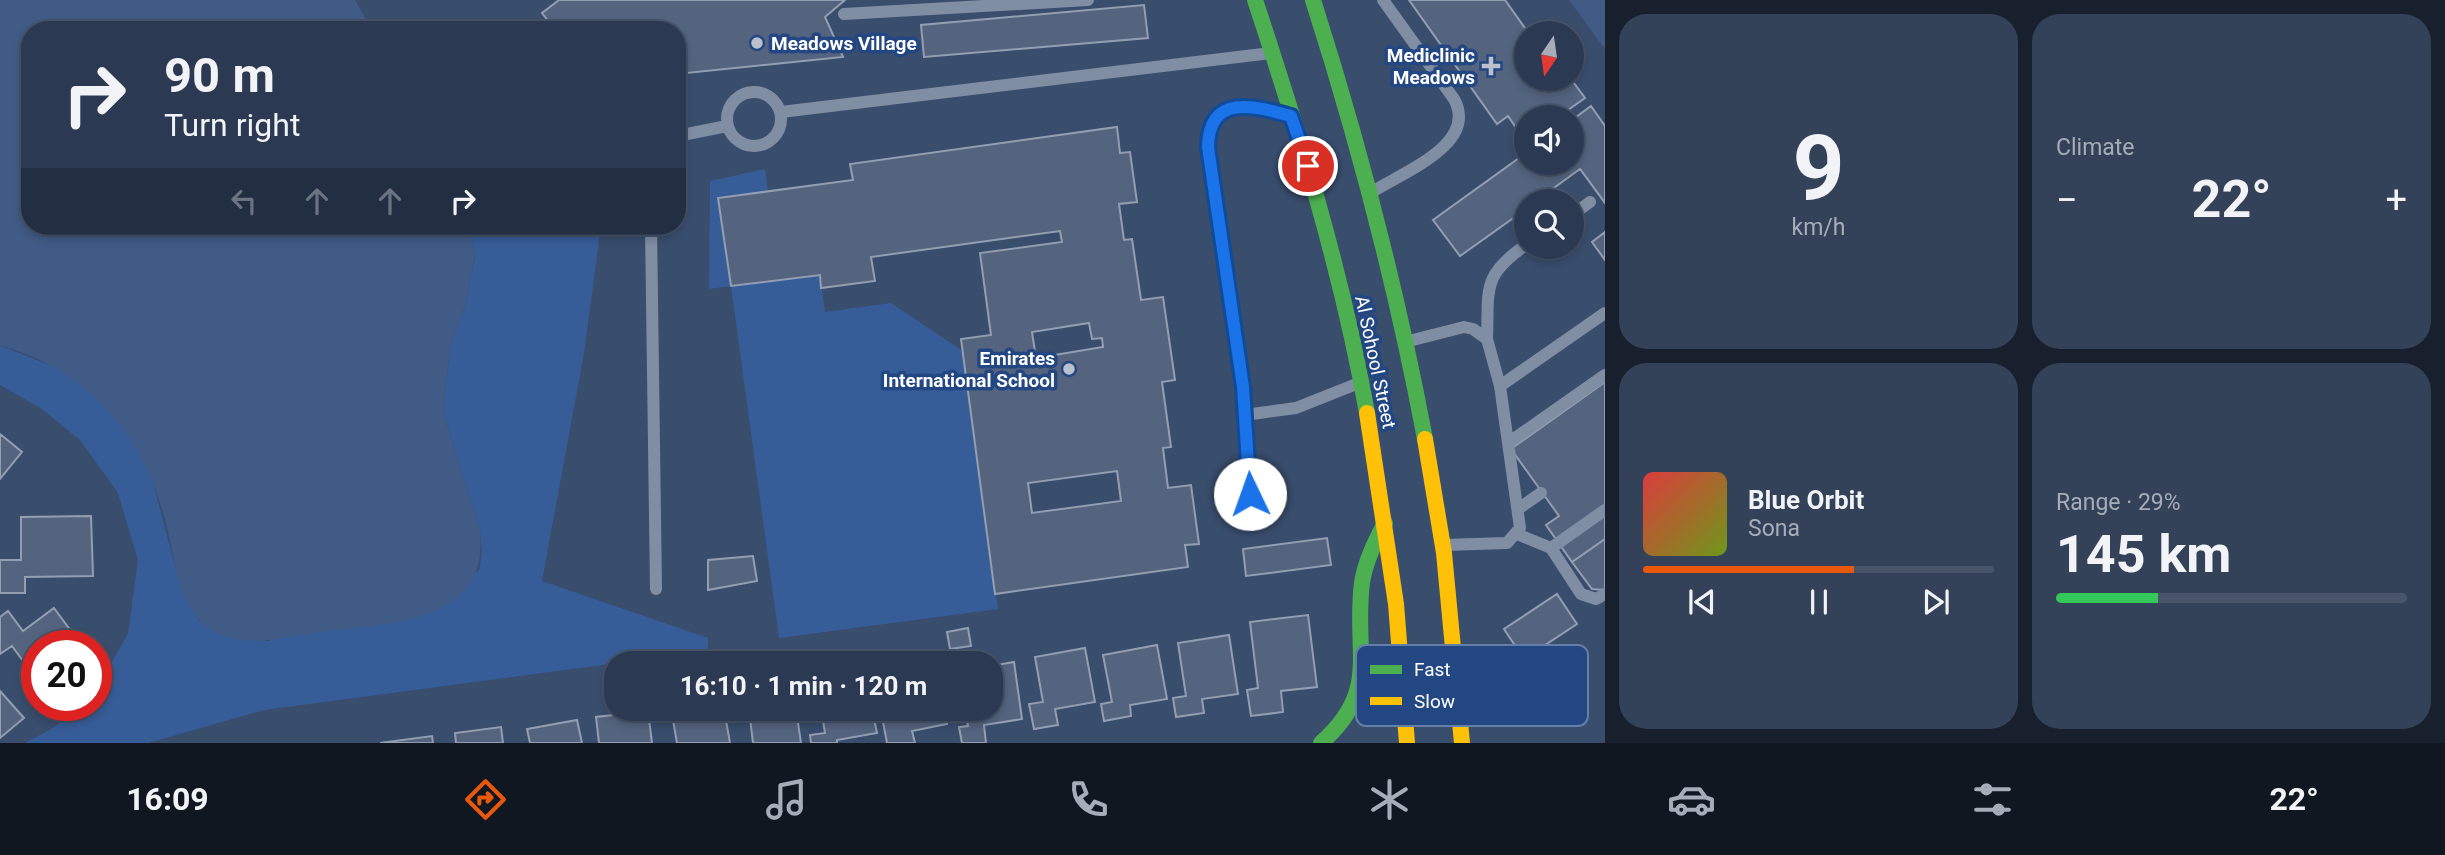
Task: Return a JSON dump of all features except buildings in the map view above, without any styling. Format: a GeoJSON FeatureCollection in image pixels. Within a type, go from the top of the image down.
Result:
{"type":"FeatureCollection","features":[{"type":"Feature","properties":{"kind":"main road","name":"Al Sohool Street"},"geometry":{"type":"LineString","coordinates":[[1255,0],[1319,204],[1360,383],[1385,523],[1397,645]]}},
{"type":"Feature","properties":{"kind":"main road","name":"Al Sohool Street"},"geometry":{"type":"LineString","coordinates":[[1313,0],[1372,192],[1409,341],[1444,545],[1455,645]]}},
{"type":"Feature","properties":{"kind":"main road"},"geometry":{"type":"LineString","coordinates":[[1364,645],[1362,584],[1374,543],[1385,523]]}},
{"type":"Feature","properties":{"kind":"main road"},"geometry":{"type":"LineString","coordinates":[[1321,743],[1346,719],[1356,703]]}},
{"type":"Feature","properties":{"kind":"lane"},"geometry":{"type":"LineString","coordinates":[[844,14],[984,3],[1088,0]]}},
{"type":"Feature","properties":{"kind":"lane"},"geometry":{"type":"LineString","coordinates":[[1372,192],[1451,142],[1459,126],[1458,107],[1454,99],[1383,0]]}},
{"type":"Feature","properties":{"kind":"lane"},"geometry":{"type":"LineString","coordinates":[[781,112],[1272,53]]}},
{"type":"Feature","properties":{"kind":"lane"},"geometry":{"type":"LineString","coordinates":[[747,92],[768,95],[781,112],[778,133],[761,146],[740,143],[727,126],[730,105],[747,92]]}},
{"type":"Feature","properties":{"kind":"lane"},"geometry":{"type":"LineString","coordinates":[[1251,520],[1245,415],[1208,135],[1219,115],[1232,108],[1247,105],[1291,116]]}},
{"type":"Feature","properties":{"kind":"lane"},"geometry":{"type":"LineString","coordinates":[[686,134],[727,126]]}},
{"type":"Feature","properties":{"kind":"lane"},"geometry":{"type":"LineString","coordinates":[[1584,206],[1590,202]]}},
{"type":"Feature","properties":{"kind":"lane"},"geometry":{"type":"LineString","coordinates":[[651,235],[656,589]]}},
{"type":"Feature","properties":{"kind":"lane"},"geometry":{"type":"LineString","coordinates":[[1444,545],[1507,543],[1520,528],[1500,386],[1487,339],[1490,281],[1506,259],[1514,253]]}},
{"type":"Feature","properties":{"kind":"lane"},"geometry":{"type":"LineString","coordinates":[[1500,386],[1605,313]]}},
{"type":"Feature","properties":{"kind":"lane"},"geometry":{"type":"LineString","coordinates":[[1409,341],[1464,327],[1473,329],[1487,339]]}},
{"type":"Feature","properties":{"kind":"lane"},"geometry":{"type":"LineString","coordinates":[[1508,443],[1605,375]]}},
{"type":"Feature","properties":{"kind":"lane"},"geometry":{"type":"LineString","coordinates":[[1245,415],[1296,408],[1360,383]]}},
{"type":"Feature","properties":{"kind":"lane"},"geometry":{"type":"LineString","coordinates":[[1518,509],[1542,493]]}},
{"type":"Feature","properties":{"kind":"lane"},"geometry":{"type":"LineString","coordinates":[[1552,548],[1605,510]]}},
{"type":"Feature","properties":{"kind":"lane"},"geometry":{"type":"LineString","coordinates":[[1517,534],[1552,548],[1581,594],[1595,599],[1605,594]]}},
{"type":"Feature","properties":{"kind":"shaded area"},"geometry":{"type":"Polygon","coordinates":[[[0,0],[355,0],[367,21],[21,21],[21,235],[471,235],[475,254],[466,303],[450,348],[443,411],[480,531],[479,559],[471,582],[455,600],[444,607],[404,621],[257,641],[226,637],[212,630],[199,620],[187,602],[160,501],[132,441],[113,415],[90,393],[64,374],[34,358],[0,345],[0,0]]]}},
{"type":"Feature","properties":{"kind":"shaded area"},"geometry":{"type":"Polygon","coordinates":[[[1569,0],[1605,0],[1605,49],[1569,0]]]}},
{"type":"Feature","properties":{"kind":"shaded area"},"geometry":{"type":"Polygon","coordinates":[[[765,169],[768,192],[718,199],[731,286],[709,289],[710,181],[765,169]]]}},
{"type":"Feature","properties":{"kind":"shaded area"},"geometry":{"type":"Polygon","coordinates":[[[471,235],[600,235],[584,353],[542,581],[708,638],[708,651],[604,651],[604,665],[264,710],[148,743],[25,743],[62,721],[112,721],[112,662],[128,634],[138,560],[118,493],[80,440],[42,409],[0,385],[0,345],[59,369],[84,386],[123,425],[151,475],[175,566],[189,606],[199,621],[230,637],[268,641],[479,571],[482,552],[480,531],[443,411],[450,348],[466,303],[475,255],[471,235]]]}},
{"type":"Feature","properties":{"kind":"shaded area"},"geometry":{"type":"Polygon","coordinates":[[[820,275],[825,312],[891,303],[963,351],[998,609],[779,638],[731,286],[820,275]]]}},
{"type":"Feature","properties":{"kind":"traffic: fast"},"geometry":{"type":"LineString","coordinates":[[1255,0],[1288,102],[1332,256],[1367,413]]}},
{"type":"Feature","properties":{"kind":"traffic: fast"},"geometry":{"type":"LineString","coordinates":[[1313,0],[1376,218],[1425,439]]}},
{"type":"Feature","properties":{"kind":"traffic: fast"},"geometry":{"type":"LineString","coordinates":[[1361,645],[1363,575],[1385,523]]}},
{"type":"Feature","properties":{"kind":"traffic: fast"},"geometry":{"type":"LineString","coordinates":[[1321,743],[1340,724],[1356,692]]}},
{"type":"Feature","properties":{"kind":"traffic: slow"},"geometry":{"type":"LineString","coordinates":[[1367,413],[1396,604],[1399,645]]}},
{"type":"Feature","properties":{"kind":"traffic: slow"},"geometry":{"type":"LineString","coordinates":[[1425,439],[1444,553],[1453,645]]}},
{"type":"Feature","properties":{"kind":"traffic: slow"},"geometry":{"type":"LineString","coordinates":[[1406,726],[1407,743]]}},
{"type":"Feature","properties":{"kind":"traffic: slow"},"geometry":{"type":"LineString","coordinates":[[1460,726],[1462,743]]}},
{"type":"Feature","properties":{"kind":"place","name":"Meadows Village"},"geometry":{"type":"Point","coordinates":[757,43]}},
{"type":"Feature","properties":{"kind":"place","name":"Mediclinic Meadows"},"geometry":{"type":"Point","coordinates":[1491,66]}},
{"type":"Feature","properties":{"kind":"place","name":"Emirates International School"},"geometry":{"type":"Point","coordinates":[1069,369]}},
{"type":"Feature","properties":{"kind":"route"},"geometry":{"type":"LineString","coordinates":[[1250,494],[1243,387],[1208,147],[1212,124],[1226,111],[1247,105],[1291,116],[1308,166]]}}]}
